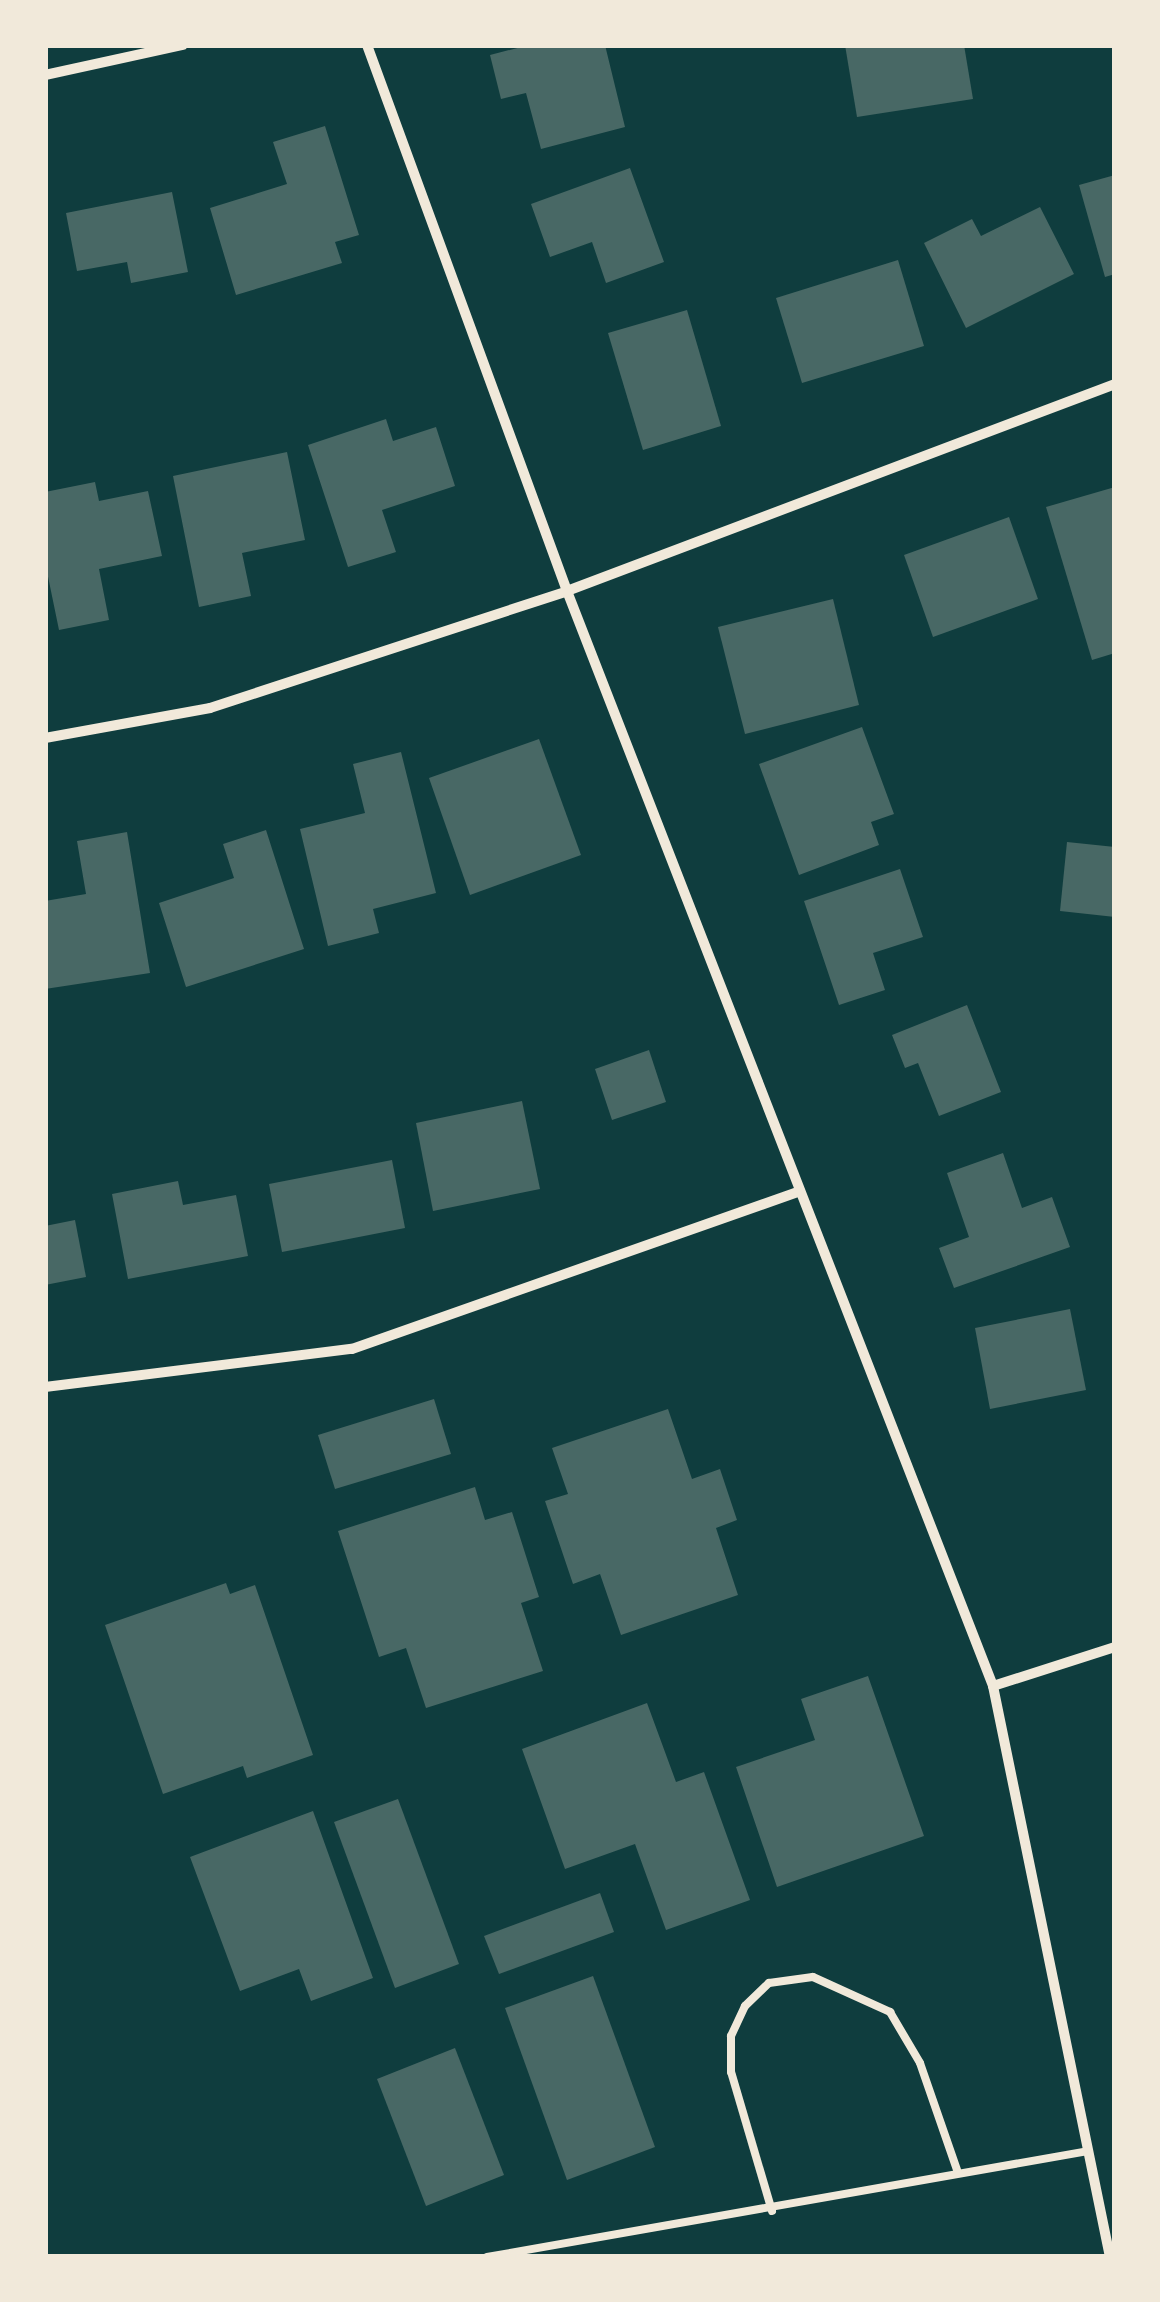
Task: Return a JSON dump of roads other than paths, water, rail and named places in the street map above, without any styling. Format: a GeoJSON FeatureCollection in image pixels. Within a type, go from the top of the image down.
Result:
{"type":"FeatureCollection","features":[{"type":"Feature","properties":{"kind":"street"},"geometry":{"type":"LineString","coordinates":[[45,76],[183,45]]}},
{"type":"Feature","properties":{"kind":"street"},"geometry":{"type":"LineString","coordinates":[[366,45],[568,591],[993,1686],[1110,2257]]}},
{"type":"Feature","properties":{"kind":"street"},"geometry":{"type":"LineString","coordinates":[[45,738],[210,708],[568,591],[1115,384]]}},
{"type":"Feature","properties":{"kind":"street"},"geometry":{"type":"LineString","coordinates":[[45,1387],[352,1349],[799,1192]]}},
{"type":"Feature","properties":{"kind":"street"},"geometry":{"type":"LineString","coordinates":[[993,1686],[1115,1647]]}},
{"type":"Feature","properties":{"kind":"lane"},"geometry":{"type":"LineString","coordinates":[[772,2211],[731,2072],[731,2036],[745,2006],[769,1983],[813,1977],[890,2012],[920,2063],[958,2173]]}},
{"type":"Feature","properties":{"kind":"lane"},"geometry":{"type":"LineString","coordinates":[[487,2257],[772,2211],[1088,2150]]}}]}
